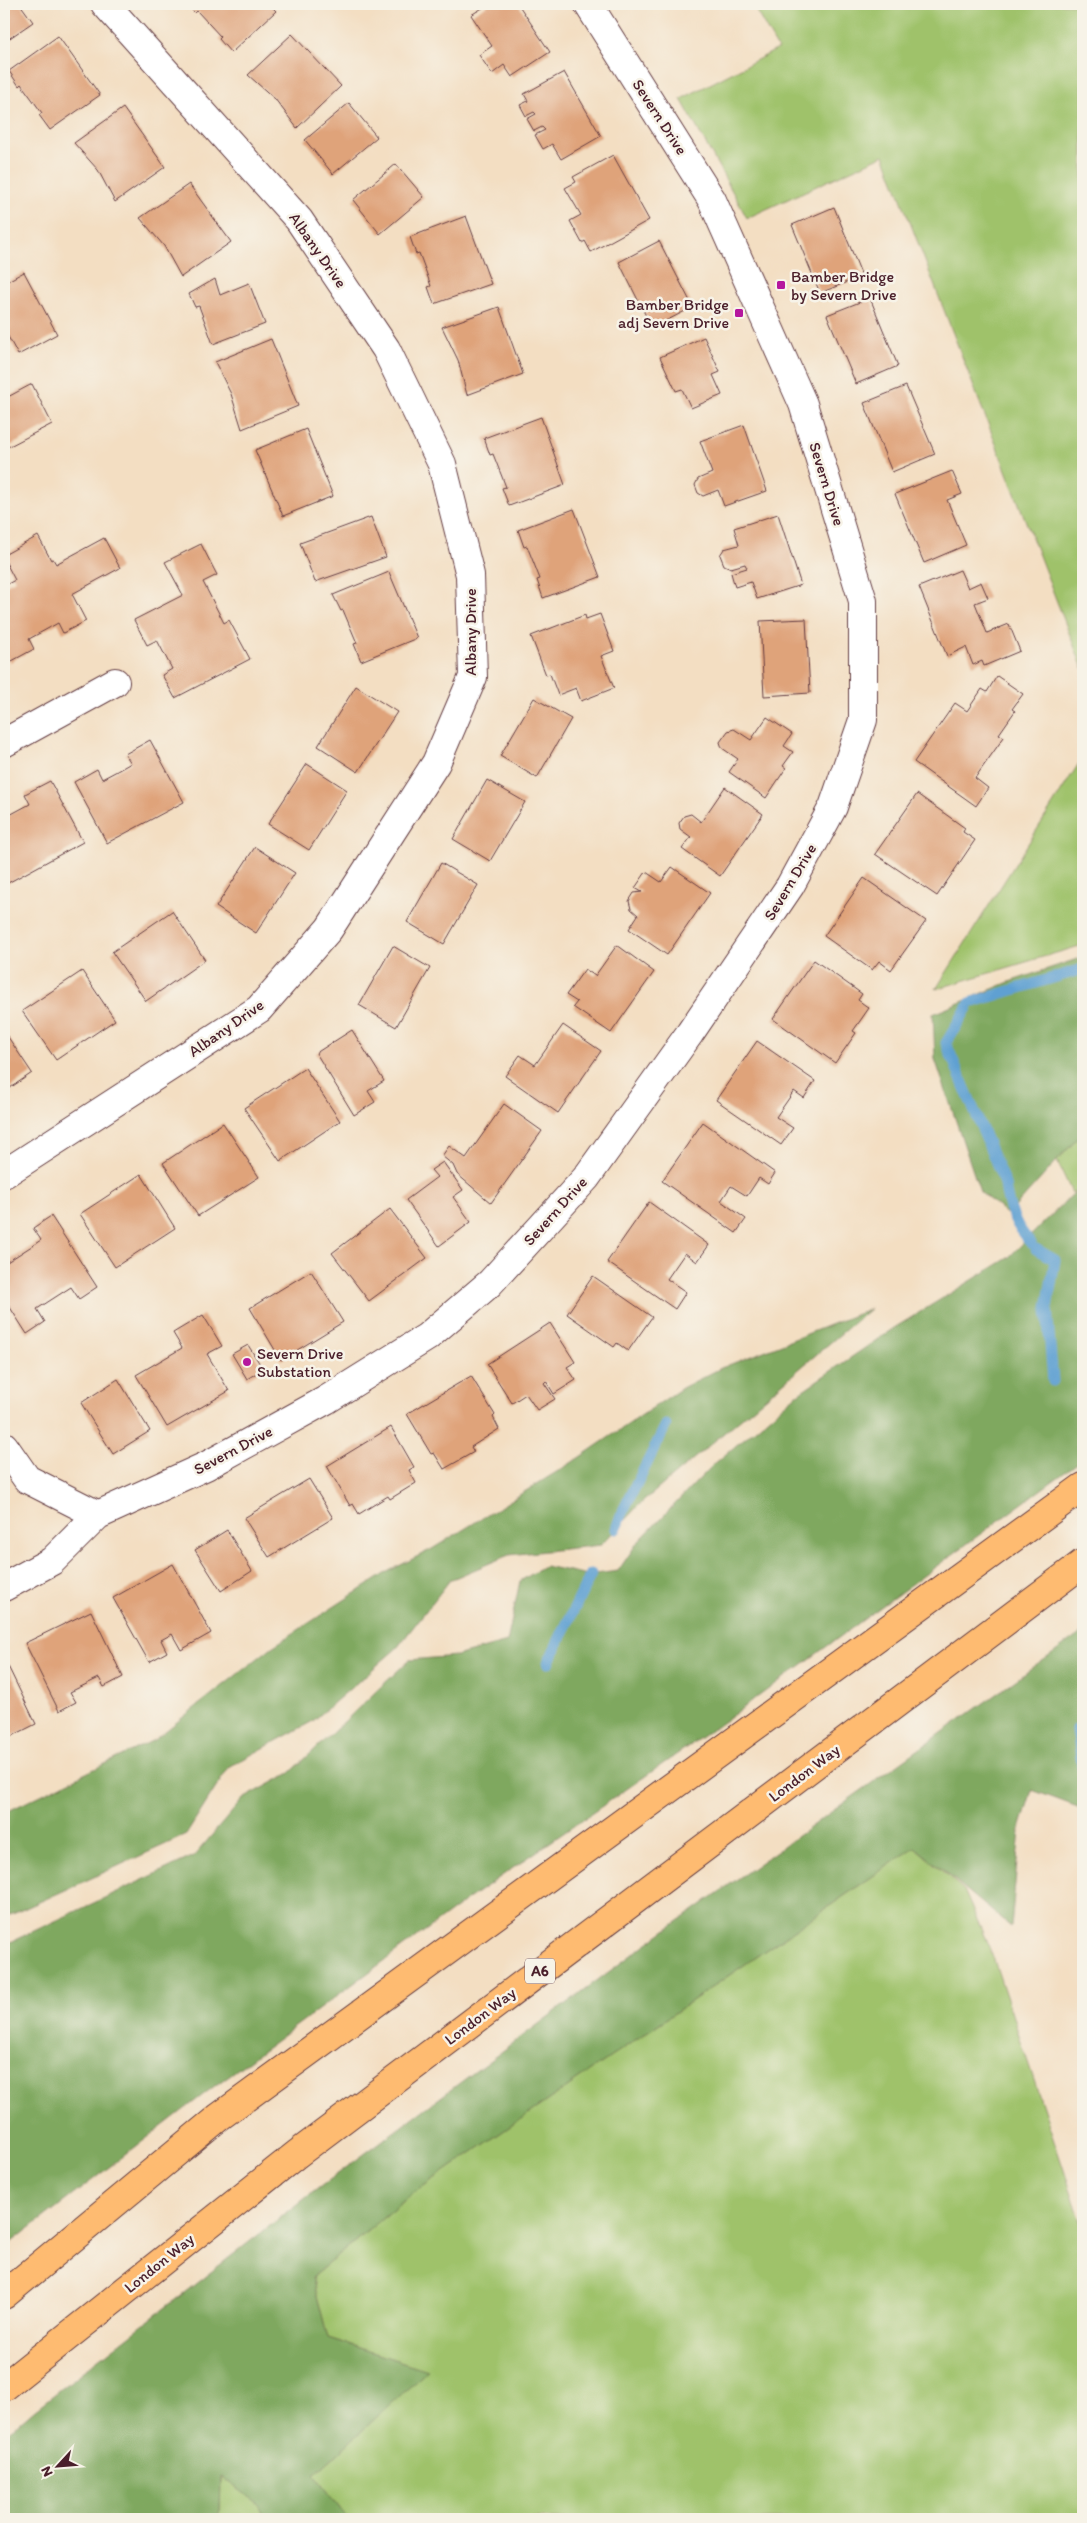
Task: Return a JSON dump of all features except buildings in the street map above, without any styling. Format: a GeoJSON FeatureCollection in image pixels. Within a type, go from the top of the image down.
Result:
{"type":"FeatureCollection","features":[{"type":"Feature","properties":{"kind":"highway"},"geometry":{"type":"LineString","coordinates":[[4,2295],[220,2117],[1083,1487]]}},
{"type":"Feature","properties":{"kind":"highway","name":"London Way"},"geometry":{"type":"LineString","coordinates":[[4,2387],[297,2154],[1083,1563]]}},
{"type":"Feature","properties":{"kind":"street","name":"Albany Drive"},"geometry":{"type":"LineString","coordinates":[[4,1174],[258,1010],[329,929],[436,763],[473,677],[470,575],[442,464],[386,349],[299,220],[105,4]]}},
{"type":"Feature","properties":{"kind":"street","name":"Severn Drive"},"geometry":{"type":"LineString","coordinates":[[98,1515],[206,1466],[326,1400],[427,1337],[490,1283],[586,1178],[690,1032],[790,886],[833,808],[863,720],[863,601],[803,404],[712,200],[588,4]]}},
{"type":"Feature","properties":{"kind":"street"},"geometry":{"type":"LineString","coordinates":[[4,743],[115,682]]}},
{"type":"Feature","properties":{"kind":"street"},"geometry":{"type":"LineString","coordinates":[[4,1446],[27,1479],[98,1515],[52,1562],[4,1587]]}},
{"type":"Feature","properties":{"kind":"green space"},"geometry":{"type":"Polygon","coordinates":[[[752,4],[1083,4],[1083,669],[884,155],[747,218],[681,99],[778,49],[752,4]]]}},
{"type":"Feature","properties":{"kind":"green space"},"geometry":{"type":"Polygon","coordinates":[[[1083,757],[1083,945],[936,989],[1083,757]]]}},
{"type":"Feature","properties":{"kind":"green space"},"geometry":{"type":"Polygon","coordinates":[[[1083,957],[1083,1132],[1008,1215],[980,1192],[935,1059],[933,1014],[1009,982],[1083,957]]]}},
{"type":"Feature","properties":{"kind":"green space"},"geometry":{"type":"Polygon","coordinates":[[[1083,1132],[1083,1184],[1072,1193],[1057,1161],[1083,1132]]]}},
{"type":"Feature","properties":{"kind":"green space"},"geometry":{"type":"Polygon","coordinates":[[[1083,1184],[1083,1459],[729,1718],[467,1900],[216,2085],[4,2248],[4,1945],[194,1856],[243,1799],[290,1773],[409,1660],[456,1656],[507,1642],[520,1581],[545,1566],[588,1575],[618,1571],[637,1543],[713,1465],[793,1397],[894,1328],[1008,1258],[1083,1184]]]}},
{"type":"Feature","properties":{"kind":"green space"},"geometry":{"type":"Polygon","coordinates":[[[870,1309],[639,1505],[601,1545],[509,1555],[450,1580],[397,1648],[313,1721],[229,1767],[186,1835],[4,1918],[4,1813],[154,1740],[272,1647],[389,1571],[432,1549],[571,1463],[682,1388],[721,1368],[870,1309]]]}},
{"type":"Feature","properties":{"kind":"green space"},"geometry":{"type":"Polygon","coordinates":[[[1083,1632],[1083,1809],[1032,1790],[1020,1829],[1011,1927],[915,1847],[412,2194],[312,2277],[328,2338],[428,2370],[314,2475],[348,2519],[267,2519],[258,2503],[221,2477],[220,2510],[216,2519],[4,2519],[4,2436],[34,2410],[312,2193],[638,1950],[1083,1632]]]}},
{"type":"Feature","properties":{"kind":"green space"},"geometry":{"type":"Polygon","coordinates":[[[915,1847],[964,1890],[992,1954],[1083,2227],[1083,2519],[348,2519],[314,2475],[427,2370],[328,2338],[312,2277],[412,2194],[915,1847]]]}},
{"type":"Feature","properties":{"kind":"green space"},"geometry":{"type":"Polygon","coordinates":[[[221,2477],[259,2503],[267,2519],[216,2519],[220,2510],[221,2477]]]}},
{"type":"Feature","properties":{"kind":"waterway"},"geometry":{"type":"LineString","coordinates":[[1031,1243],[1013,1216],[1005,1184],[946,1043],[970,1003],[1083,969]]}},
{"type":"Feature","properties":{"kind":"waterway"},"geometry":{"type":"LineString","coordinates":[[1036,1249],[1055,1260],[1047,1308],[1053,1381]]}},
{"type":"Feature","properties":{"kind":"waterway"},"geometry":{"type":"LineString","coordinates":[[616,1529],[621,1515],[666,1425]]}},
{"type":"Feature","properties":{"kind":"waterway"},"geometry":{"type":"LineString","coordinates":[[548,1663],[591,1574]]}},
{"type":"Feature","properties":{"kind":"waterway"},"geometry":{"type":"LineString","coordinates":[[1077,1729],[1083,1770]]}},
{"type":"Feature","properties":{"kind":"place","name":"Bamber Bridge by Severn Drive"},"geometry":{"type":"Point","coordinates":[781,285]}},
{"type":"Feature","properties":{"kind":"place","name":"Bamber Bridge adj Severn Drive"},"geometry":{"type":"Point","coordinates":[739,313]}},
{"type":"Feature","properties":{"kind":"place","name":"Severn Drive Substation"},"geometry":{"type":"Point","coordinates":[247,1362]}}]}
